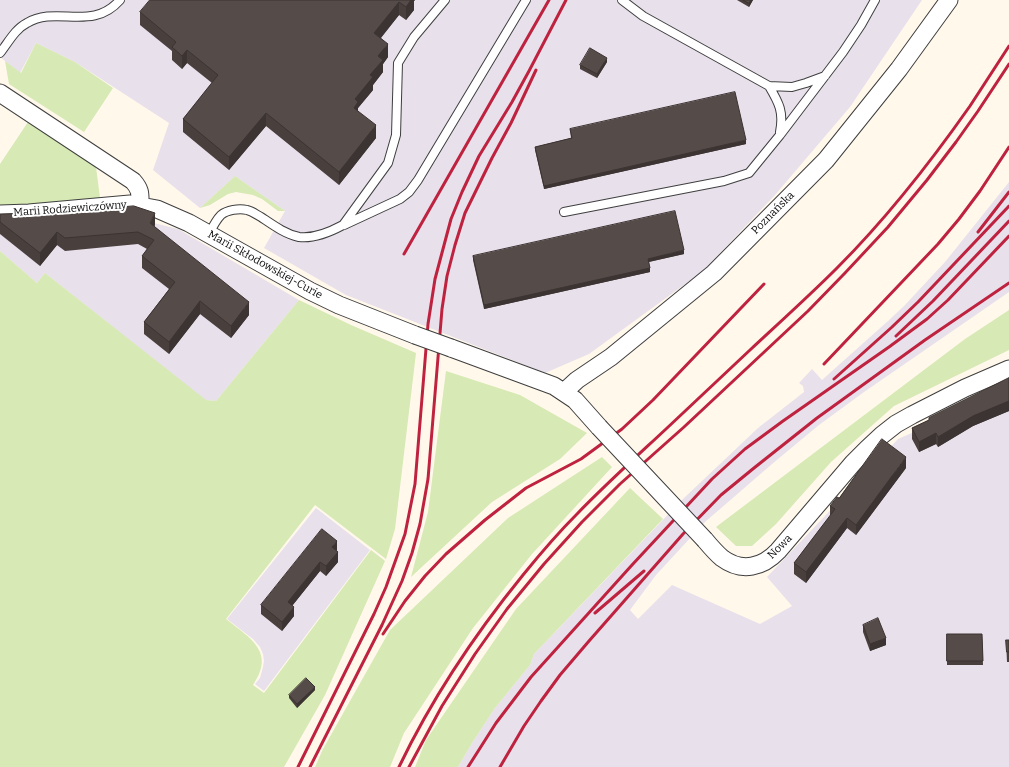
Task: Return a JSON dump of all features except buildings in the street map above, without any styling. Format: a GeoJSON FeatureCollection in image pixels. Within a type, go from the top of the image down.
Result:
{"type":"FeatureCollection","features":[{"type":"Feature","properties":{"kind":"street","name":"Poznańska"},"geometry":{"type":"LineString","coordinates":[[564,392],[577,380],[611,357],[714,273],[826,160],[898,69],[949,0]]}},
{"type":"Feature","properties":{"kind":"street"},"geometry":{"type":"LineString","coordinates":[[0,93],[133,181],[139,188],[140,205]]}},
{"type":"Feature","properties":{"kind":"street","name":"Marii Rodziewiczówny"},"geometry":{"type":"LineString","coordinates":[[0,214],[28,213],[108,205],[140,205]]}},
{"type":"Feature","properties":{"kind":"street","name":"Marii Skłodowskiej-Curie"},"geometry":{"type":"LineString","coordinates":[[140,205],[157,209],[174,216],[338,305],[554,386],[564,392]]}},
{"type":"Feature","properties":{"kind":"street","name":"Nowa"},"geometry":{"type":"LineString","coordinates":[[564,392],[575,400],[722,558],[735,565],[748,567],[766,561],[778,551],[862,454],[896,424],[965,388],[1009,369]]}},
{"type":"Feature","properties":{"kind":"lane"},"geometry":{"type":"LineString","coordinates":[[0,53],[16,32],[29,21],[47,17],[90,16],[107,12],[120,0]]}},
{"type":"Feature","properties":{"kind":"lane"},"geometry":{"type":"LineString","coordinates":[[343,225],[388,163],[396,135],[398,63],[414,37],[445,0]]}},
{"type":"Feature","properties":{"kind":"lane"},"geometry":{"type":"LineString","coordinates":[[209,234],[220,216],[228,211],[237,209],[247,210],[285,232],[299,237],[315,236],[329,232],[400,199],[409,192],[418,180],[526,0]]}},
{"type":"Feature","properties":{"kind":"lane"},"geometry":{"type":"LineString","coordinates":[[622,0],[643,16],[768,86],[792,87],[826,76]]}},
{"type":"Feature","properties":{"kind":"lane"},"geometry":{"type":"LineString","coordinates":[[564,212],[724,181],[749,173],[826,76],[847,47],[874,0]]}},
{"type":"Feature","properties":{"kind":"lane"},"geometry":{"type":"LineString","coordinates":[[768,86],[781,110],[782,122],[780,135]]}},
{"type":"Feature","properties":{"kind":"shaded area"},"geometry":{"type":"Polygon","coordinates":[[[0,0],[922,0],[850,107],[775,195],[703,271],[589,354],[545,373],[346,295],[264,248],[285,211],[235,176],[200,208],[153,170],[169,123],[75,62],[36,43],[20,73],[0,57],[0,0]]]}},
{"type":"Feature","properties":{"kind":"shaded area"},"geometry":{"type":"Polygon","coordinates":[[[1009,182],[1009,292],[864,392],[819,425],[772,464],[705,522],[656,575],[630,610],[638,619],[672,585],[760,624],[792,606],[767,577],[898,439],[1009,391],[1009,767],[458,767],[495,708],[530,665],[534,654],[683,499],[758,428],[804,392],[803,386],[799,383],[812,369],[822,380],[904,306],[945,262],[1009,182]]]}},
{"type":"Feature","properties":{"kind":"shaded area"},"geometry":{"type":"Polygon","coordinates":[[[130,217],[178,229],[299,300],[216,401],[205,400],[45,273],[37,283],[0,251],[0,228],[130,217]]]}},
{"type":"Feature","properties":{"kind":"shaded area"},"geometry":{"type":"Polygon","coordinates":[[[316,508],[370,550],[264,691],[255,684],[260,678],[264,661],[260,647],[253,639],[227,619],[316,508]]]}},
{"type":"Feature","properties":{"kind":"green space"},"geometry":{"type":"Polygon","coordinates":[[[36,43],[75,62],[113,88],[84,132],[9,84],[5,61],[21,73],[36,43]]]}},
{"type":"Feature","properties":{"kind":"green space"},"geometry":{"type":"Polygon","coordinates":[[[28,122],[96,167],[100,198],[0,206],[0,164],[28,122]]]}},
{"type":"Feature","properties":{"kind":"green space"},"geometry":{"type":"Polygon","coordinates":[[[235,176],[285,211],[278,211],[262,199],[253,195],[236,192],[228,194],[210,205],[200,208],[235,176]]]}},
{"type":"Feature","properties":{"kind":"green space"},"geometry":{"type":"Polygon","coordinates":[[[0,251],[37,283],[45,273],[206,400],[216,401],[299,300],[351,325],[416,353],[395,529],[386,559],[315,505],[226,619],[244,633],[257,647],[261,655],[262,663],[253,685],[264,693],[371,550],[385,561],[325,695],[284,767],[0,767],[0,251]]]}},
{"type":"Feature","properties":{"kind":"green space"},"geometry":{"type":"Polygon","coordinates":[[[1009,310],[1009,350],[894,406],[831,462],[776,524],[752,546],[736,546],[716,527],[965,339],[1009,310]]]}},
{"type":"Feature","properties":{"kind":"green space"},"geometry":{"type":"Polygon","coordinates":[[[446,371],[520,395],[587,433],[560,459],[492,502],[411,577],[428,512],[446,371]]]}},
{"type":"Feature","properties":{"kind":"green space"},"geometry":{"type":"Polygon","coordinates":[[[602,457],[612,467],[532,554],[473,628],[404,733],[390,767],[315,767],[323,749],[390,630],[508,518],[602,457]]]}},
{"type":"Feature","properties":{"kind":"green space"},"geometry":{"type":"Polygon","coordinates":[[[630,488],[663,519],[534,654],[530,665],[495,708],[458,767],[415,767],[426,740],[516,609],[630,488]]]}},
{"type":"Feature","properties":{"kind":"railway"},"geometry":{"type":"LineString","coordinates":[[404,254],[549,0]]}},
{"type":"Feature","properties":{"kind":"railway"},"geometry":{"type":"LineString","coordinates":[[298,767],[374,614],[386,587],[405,534],[415,484],[428,324],[435,279],[451,219],[479,156],[512,102],[566,0]]}},
{"type":"Feature","properties":{"kind":"railway"},"geometry":{"type":"LineString","coordinates":[[399,767],[412,741],[455,667],[505,597],[536,559],[599,492],[805,299],[873,230],[907,190],[939,148],[970,106],[1009,46]]}},
{"type":"Feature","properties":{"kind":"railway"},"geometry":{"type":"LineString","coordinates":[[409,767],[442,706],[475,654],[507,609],[544,564],[582,522],[620,484],[684,427],[808,311],[888,227],[956,142],[1009,64]]}},
{"type":"Feature","properties":{"kind":"railway"},"geometry":{"type":"LineString","coordinates":[[310,767],[382,625],[402,581],[412,553],[420,524],[428,479],[442,309],[447,276],[465,213],[536,70]]}},
{"type":"Feature","properties":{"kind":"railway"},"geometry":{"type":"LineString","coordinates":[[824,364],[938,244],[980,191],[1009,147]]}},
{"type":"Feature","properties":{"kind":"railway"},"geometry":{"type":"LineString","coordinates":[[978,232],[1009,192]]}},
{"type":"Feature","properties":{"kind":"railway"},"geometry":{"type":"LineString","coordinates":[[834,379],[918,302],[1009,206]]}},
{"type":"Feature","properties":{"kind":"railway"},"geometry":{"type":"LineString","coordinates":[[896,336],[933,301],[1009,221]]}},
{"type":"Feature","properties":{"kind":"railway"},"geometry":{"type":"LineString","coordinates":[[468,767],[496,723],[531,677],[712,479],[745,449],[927,319],[948,300],[1009,236]]}},
{"type":"Feature","properties":{"kind":"railway"},"geometry":{"type":"LineString","coordinates":[[500,767],[524,726],[560,675],[683,534],[721,495],[817,418],[925,340],[1009,283]]}},
{"type":"Feature","properties":{"kind":"railway"},"geometry":{"type":"LineString","coordinates":[[383,634],[405,601],[425,576],[446,554],[485,520],[526,488],[581,459],[622,429],[653,400],[764,284]]}},
{"type":"Feature","properties":{"kind":"railway"},"geometry":{"type":"LineString","coordinates":[[595,613],[644,571]]}}]}
